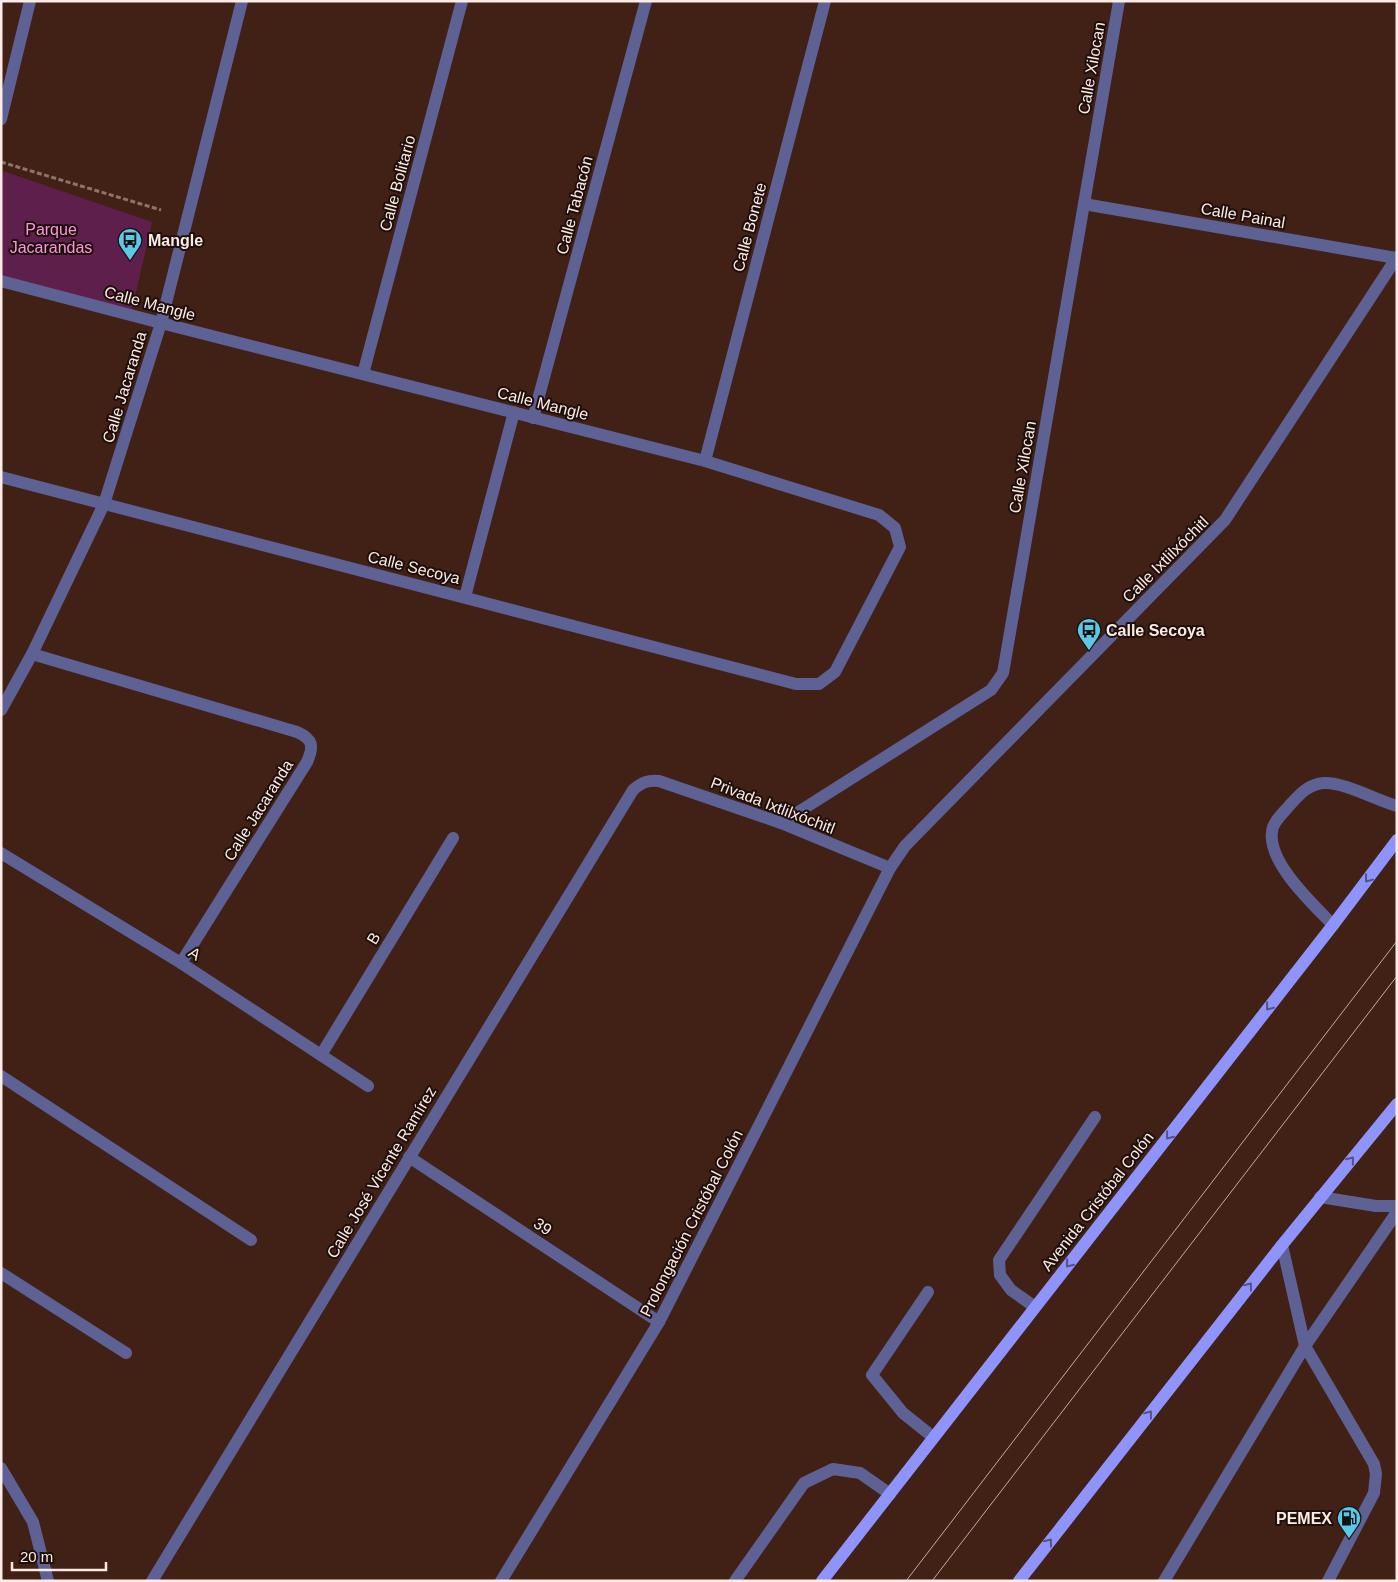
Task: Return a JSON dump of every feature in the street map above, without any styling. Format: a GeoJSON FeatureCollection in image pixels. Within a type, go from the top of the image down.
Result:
{"type":"FeatureCollection","features":[{"type":"Feature","properties":{"kind":"main road","name":"Avenida Cristóbal Colón"},"geometry":{"type":"LineString","coordinates":[[822,1581],[1397,840]]}},
{"type":"Feature","properties":{"kind":"main road"},"geometry":{"type":"LineString","coordinates":[[1019,1581],[1320,1197],[1396,1106]]}},
{"type":"Feature","properties":{"kind":"street"},"geometry":{"type":"LineString","coordinates":[[1,118],[30,1]]}},
{"type":"Feature","properties":{"kind":"street","name":"Calle Jacaranda"},"geometry":{"type":"LineString","coordinates":[[1,710],[32,654],[104,504],[161,323],[242,1]]}},
{"type":"Feature","properties":{"kind":"street","name":"Calle Bolitario"},"geometry":{"type":"LineString","coordinates":[[363,374],[462,1]]}},
{"type":"Feature","properties":{"kind":"street","name":"Calle Tabacón"},"geometry":{"type":"LineString","coordinates":[[533,418],[646,1]]}},
{"type":"Feature","properties":{"kind":"street","name":"Calle Bonete"},"geometry":{"type":"LineString","coordinates":[[705,461],[825,1]]}},
{"type":"Feature","properties":{"kind":"street","name":"Calle Xilocan"},"geometry":{"type":"LineString","coordinates":[[781,823],[991,690],[1003,673],[1119,1]]}},
{"type":"Feature","properties":{"kind":"street","name":"Calle Painal"},"geometry":{"type":"LineString","coordinates":[[1084,204],[1396,258]]}},
{"type":"Feature","properties":{"kind":"street","name":"Calle Ixtlilxóchitl"},"geometry":{"type":"LineString","coordinates":[[890,868],[905,846],[1225,520],[1396,258]]}},
{"type":"Feature","properties":{"kind":"street","name":"Calle Mangle"},"geometry":{"type":"LineString","coordinates":[[1,281],[705,461],[879,515],[895,528],[900,547],[835,672],[819,684]]}},
{"type":"Feature","properties":{"kind":"street"},"geometry":{"type":"LineString","coordinates":[[465,597],[514,412]]}},
{"type":"Feature","properties":{"kind":"street","name":"Calle Secoya"},"geometry":{"type":"LineString","coordinates":[[1,477],[796,684],[819,684]]}},
{"type":"Feature","properties":{"kind":"street","name":"Calle Jacaranda"},"geometry":{"type":"LineString","coordinates":[[32,654],[297,732],[306,736],[311,742],[311,753],[307,762],[181,963]]}},
{"type":"Feature","properties":{"kind":"street","name":"Privada Ixtlilxóchitl"},"geometry":{"type":"LineString","coordinates":[[641,782],[660,781],[781,823],[890,868]]}},
{"type":"Feature","properties":{"kind":"street","name":"Calle José Vicente Ramírez"},"geometry":{"type":"LineString","coordinates":[[152,1581],[628,797],[641,782]]}},
{"type":"Feature","properties":{"kind":"street"},"geometry":{"type":"LineString","coordinates":[[1333,924],[1306,897],[1279,862],[1272,838],[1275,823],[1302,791],[1323,783],[1337,784],[1397,806]]}},
{"type":"Feature","properties":{"kind":"street","name":"B"},"geometry":{"type":"LineString","coordinates":[[321,1055],[453,838]]}},
{"type":"Feature","properties":{"kind":"street","name":"A"},"geometry":{"type":"LineString","coordinates":[[1,853],[181,963],[368,1086]]}},
{"type":"Feature","properties":{"kind":"street","name":"Prolongación Cristóbal Colón"},"geometry":{"type":"LineString","coordinates":[[501,1581],[658,1322],[890,868]]}},
{"type":"Feature","properties":{"kind":"street"},"geometry":{"type":"LineString","coordinates":[[1,1076],[251,1240]]}},
{"type":"Feature","properties":{"kind":"street"},"geometry":{"type":"LineString","coordinates":[[1035,1307],[1011,1290],[1000,1275],[999,1260],[1095,1117]]}},
{"type":"Feature","properties":{"kind":"street","name":"39"},"geometry":{"type":"LineString","coordinates":[[409,1157],[658,1322]]}},
{"type":"Feature","properties":{"kind":"street"},"geometry":{"type":"LineString","coordinates":[[1164,1581],[1306,1346],[1396,1214],[1376,1206],[1320,1197]]}},
{"type":"Feature","properties":{"kind":"street"},"geometry":{"type":"LineString","coordinates":[[1282,1245],[1306,1346],[1374,1464],[1376,1474],[1376,1484],[1370,1502],[1328,1581]]}},
{"type":"Feature","properties":{"kind":"street"},"geometry":{"type":"LineString","coordinates":[[1,1273],[126,1353]]}},
{"type":"Feature","properties":{"kind":"street"},"geometry":{"type":"LineString","coordinates":[[928,1292],[872,1375],[903,1413],[933,1437]]}},
{"type":"Feature","properties":{"kind":"street"},"geometry":{"type":"LineString","coordinates":[[1,1468],[32,1522],[48,1581]]}},
{"type":"Feature","properties":{"kind":"street"},"geometry":{"type":"LineString","coordinates":[[735,1581],[804,1484],[833,1469],[860,1473],[890,1494]]}},
{"type":"Feature","properties":{"kind":"path"},"geometry":{"type":"LineString","coordinates":[[1,162],[161,210]]}},
{"type":"Feature","properties":{"kind":"green space","name":"Parque Jacarandas"},"geometry":{"type":"Polygon","coordinates":[[[3,171],[152,222],[132,310],[1,275],[1,175],[3,171]]]}},
{"type":"Feature","properties":{"kind":"tram line"},"geometry":{"type":"LineString","coordinates":[[906,1581],[1397,941]]}},
{"type":"Feature","properties":{"kind":"tram line"},"geometry":{"type":"LineString","coordinates":[[932,1581],[1397,976]]}},
{"type":"Feature","properties":{"kind":"place","name":"Mangle"},"geometry":{"type":"Point","coordinates":[130,261]}},
{"type":"Feature","properties":{"kind":"place","name":"Calle Secoya"},"geometry":{"type":"Point","coordinates":[1089,651]}},
{"type":"Feature","properties":{"kind":"place","name":"PEMEX"},"geometry":{"type":"Point","coordinates":[1349,1539]}}]}
